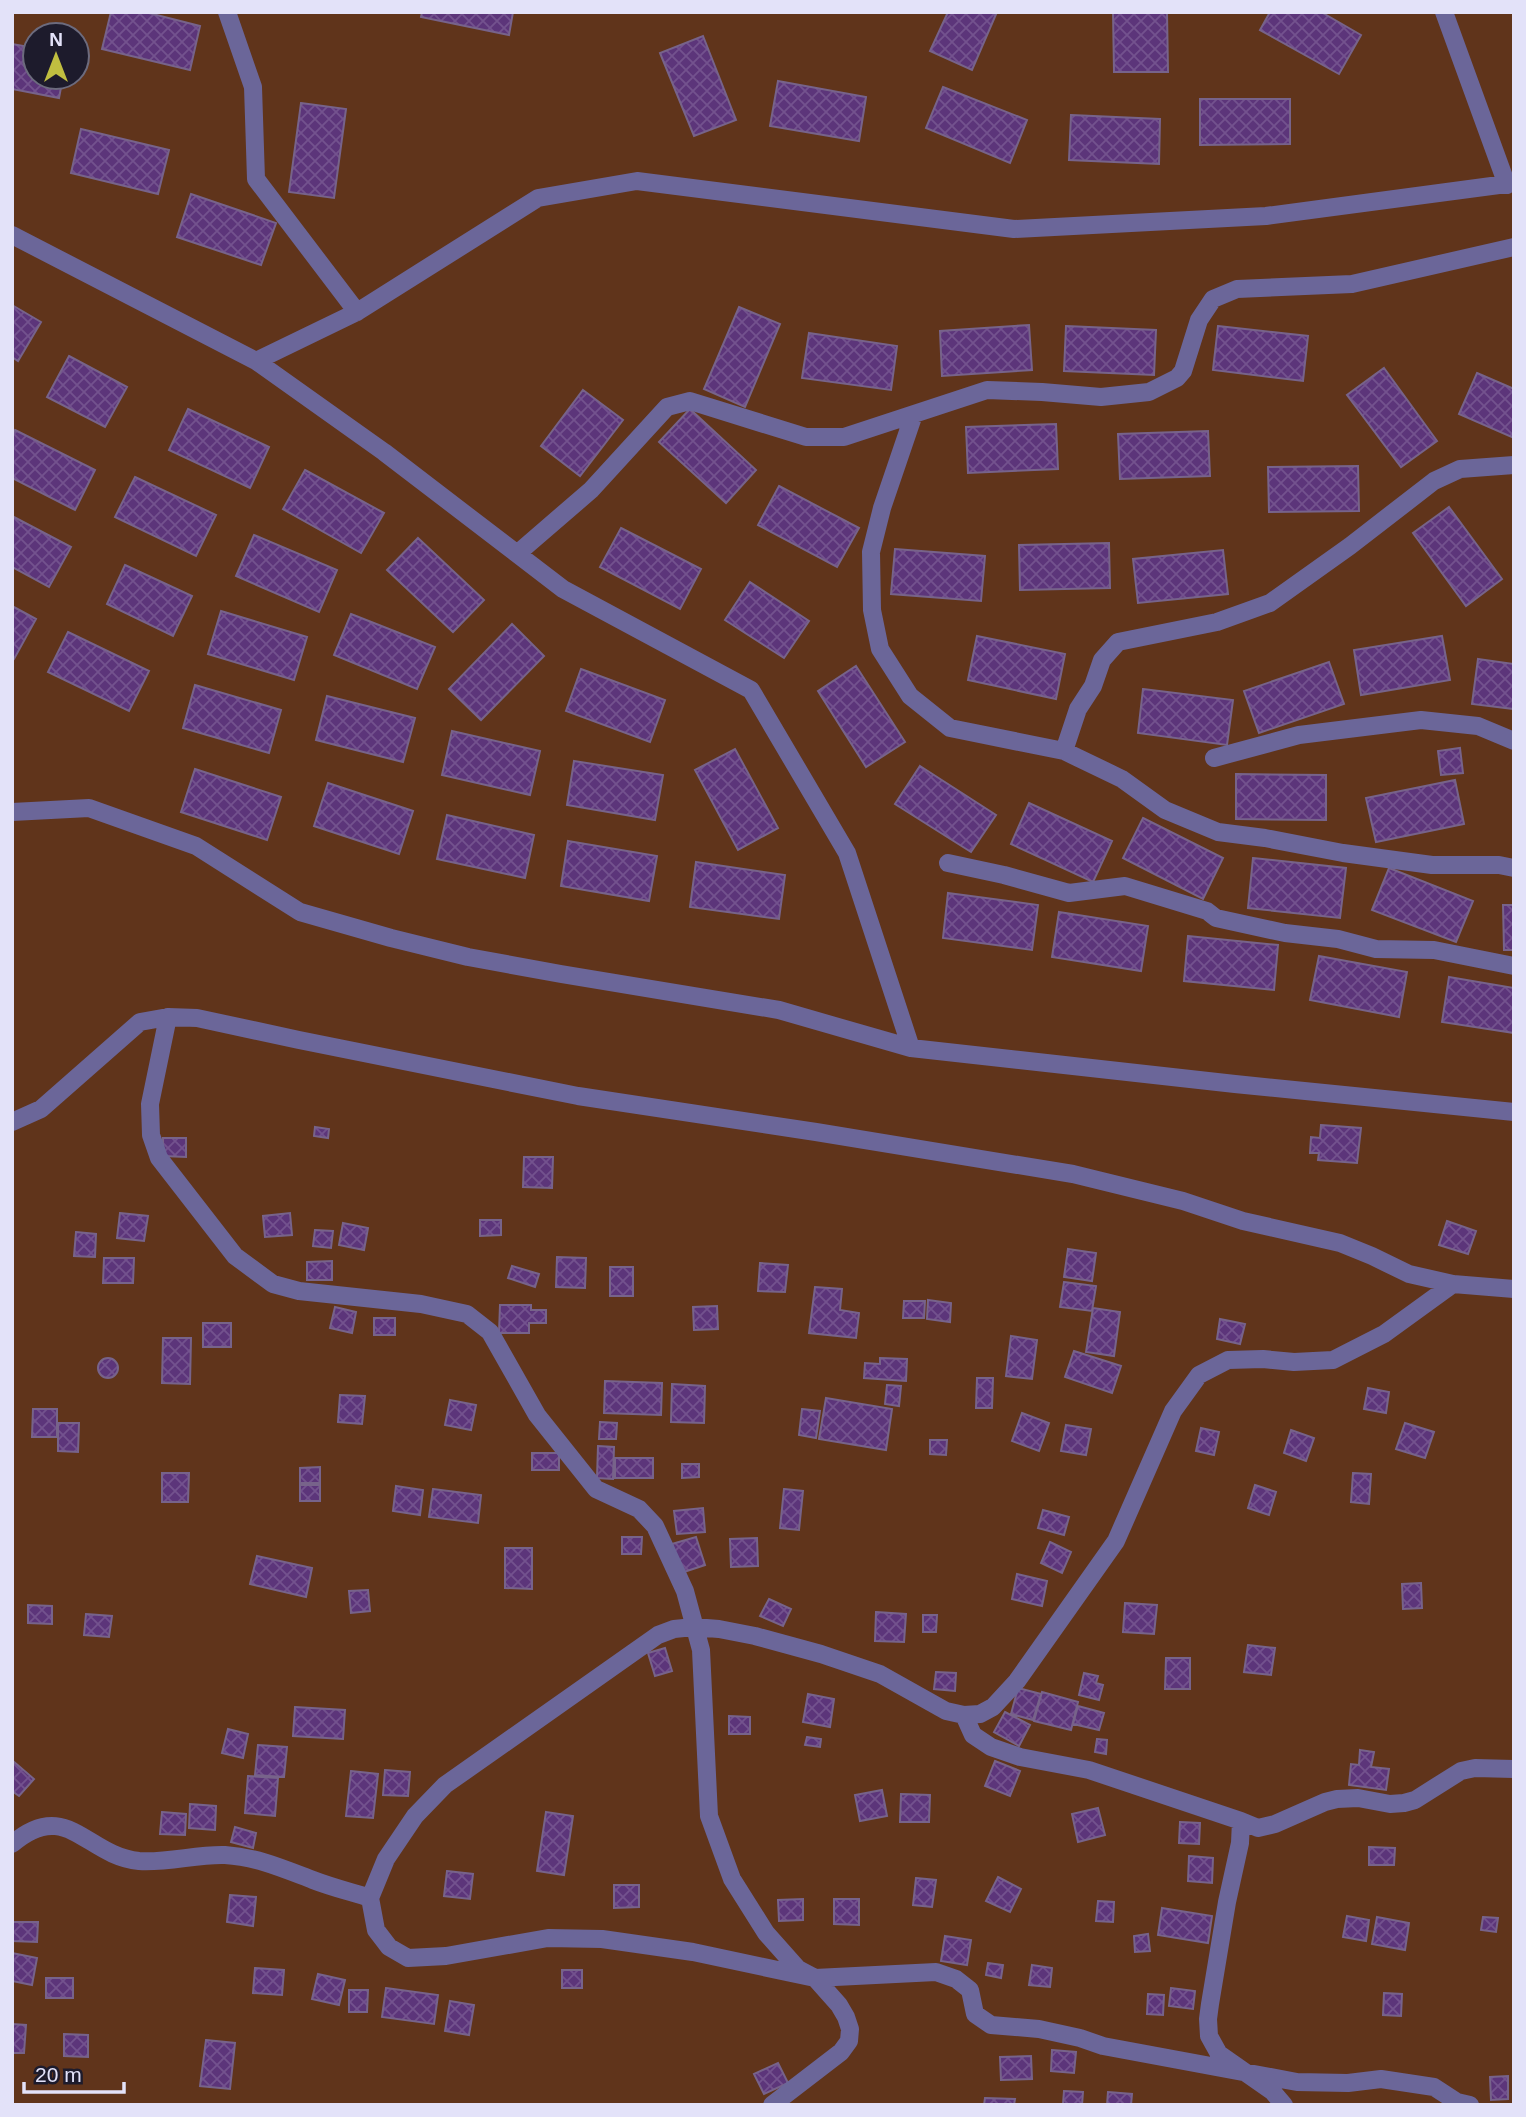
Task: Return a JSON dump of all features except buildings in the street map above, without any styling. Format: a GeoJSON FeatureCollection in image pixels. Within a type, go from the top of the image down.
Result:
{"type":"FeatureCollection","features":[{"type":"Feature","properties":{"kind":"street"},"geometry":{"type":"LineString","coordinates":[[227,12],[253,87],[256,178],[357,312]]}},
{"type":"Feature","properties":{"kind":"street"},"geometry":{"type":"LineString","coordinates":[[256,361],[357,312],[538,198],[637,181],[1014,229],[1266,216],[1510,184],[1444,12]]}},
{"type":"Feature","properties":{"kind":"street"},"geometry":{"type":"LineString","coordinates":[[12,235],[256,361],[384,452],[563,589],[751,690],[847,853],[911,1048]]}},
{"type":"Feature","properties":{"kind":"street"},"geometry":{"type":"LineString","coordinates":[[518,553],[590,490],[667,407],[680,402],[690,401],[806,438],[844,437],[987,390],[1042,391],[1101,397],[1149,392],[1177,378],[1183,371],[1199,320],[1213,299],[1237,289],[1352,284],[1514,247]]}},
{"type":"Feature","properties":{"kind":"street"},"geometry":{"type":"LineString","coordinates":[[914,414],[882,508],[871,552],[872,610],[880,649],[910,696],[950,729],[1065,751],[1122,779],[1166,810],[1218,832],[1343,853],[1432,864],[1499,864],[1514,868]]}},
{"type":"Feature","properties":{"kind":"street"},"geometry":{"type":"LineString","coordinates":[[1065,751],[1078,709],[1093,686],[1102,660],[1118,642],[1217,622],[1270,603],[1350,547],[1434,481],[1460,469],[1514,465]]}},
{"type":"Feature","properties":{"kind":"street"},"geometry":{"type":"LineString","coordinates":[[1214,758],[1299,734],[1421,720],[1478,726],[1514,741]]}},
{"type":"Feature","properties":{"kind":"street"},"geometry":{"type":"LineString","coordinates":[[12,811],[89,808],[196,846],[300,912],[391,938],[468,957],[779,1010],[911,1048],[1514,1112]]}},
{"type":"Feature","properties":{"kind":"street"},"geometry":{"type":"LineString","coordinates":[[948,863],[1069,893],[1125,886],[1207,911],[1216,918],[1285,933],[1338,939],[1376,949],[1433,950],[1514,966]]}},
{"type":"Feature","properties":{"kind":"street"},"geometry":{"type":"LineString","coordinates":[[168,1017],[150,1104],[151,1135],[159,1158],[235,1256],[272,1284],[299,1291],[421,1304],[467,1314],[489,1332],[537,1415],[596,1489],[639,1508],[655,1526],[685,1591],[701,1650],[709,1816],[732,1879],[766,1933],[798,1969],[815,1978],[839,2005],[850,2029],[849,2041],[841,2052],[772,2105]]}},
{"type":"Feature","properties":{"kind":"street"},"geometry":{"type":"LineString","coordinates":[[12,1122],[41,1109],[140,1022],[168,1017],[197,1018],[578,1096],[1073,1174],[1183,1201],[1243,1221],[1340,1243],[1409,1274],[1454,1284],[1514,1289]]}},
{"type":"Feature","properties":{"kind":"street"},"geometry":{"type":"LineString","coordinates":[[1454,1284],[1384,1334],[1333,1360],[1228,1360],[1199,1375],[1173,1411],[1115,1541],[1017,1681],[993,1707],[979,1714],[964,1715],[937,1707],[880,1674],[821,1654],[719,1629],[674,1629],[658,1635],[445,1785],[415,1816],[386,1859],[370,1898],[376,1930],[389,1947],[408,1958],[446,1956],[548,1938],[602,1940],[693,1952],[815,1978],[936,1972],[956,1979],[970,1990],[975,2014],[991,2025],[1040,2029],[1103,2046],[1297,2082],[1348,2083],[1381,2079],[1433,2087],[1457,2102],[1470,2105]]}},
{"type":"Feature","properties":{"kind":"street"},"geometry":{"type":"LineString","coordinates":[[964,1715],[973,1735],[991,1748],[1020,1757],[1089,1770],[1258,1828],[1338,1799],[1358,1798],[1390,1804],[1404,1803],[1415,1800],[1461,1771],[1475,1768],[1514,1769]]}},
{"type":"Feature","properties":{"kind":"street"},"geometry":{"type":"LineString","coordinates":[[1241,1821],[1240,1843],[1227,1902],[1208,2019],[1209,2036],[1219,2054],[1272,2091],[1284,2105]]}},
{"type":"Feature","properties":{"kind":"street"},"geometry":{"type":"LineString","coordinates":[[12,1844],[24,1834],[44,1825],[66,1827],[107,1852],[138,1861],[225,1855],[265,1861],[315,1881],[370,1898]]}},
{"type":"Feature","properties":{"kind":"shaded area"},"geometry":{"type":"Polygon","coordinates":[[[12,12],[1514,12],[1514,2105],[12,2105],[12,12]]]}}]}
